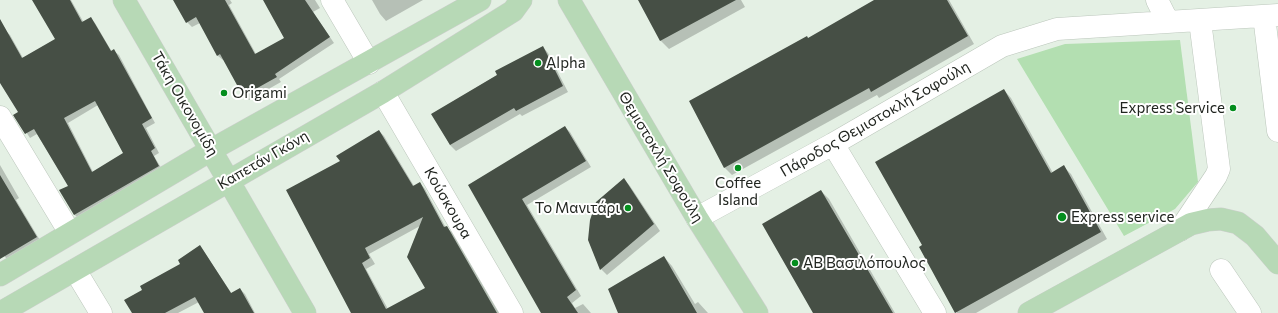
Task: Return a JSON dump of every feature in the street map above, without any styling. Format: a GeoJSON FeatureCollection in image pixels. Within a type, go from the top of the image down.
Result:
{"type":"FeatureCollection","features":[{"type":"Feature","properties":{"kind":"main road","name":"Τάκη Οικονομίδη"},"geometry":{"type":"LineString","coordinates":[[124,0],[305,313]]}},
{"type":"Feature","properties":{"kind":"main road"},"geometry":{"type":"LineString","coordinates":[[0,275],[211,150],[480,0]]}},
{"type":"Feature","properties":{"kind":"main road","name":"Καπετάν Γκόνη"},"geometry":{"type":"LineString","coordinates":[[0,313],[228,180],[383,92],[513,11],[521,0]]}},
{"type":"Feature","properties":{"kind":"main road","name":"Θεμιστοκλή Σοφούλη"},"geometry":{"type":"LineString","coordinates":[[568,0],[697,218],[757,313]]}},
{"type":"Feature","properties":{"kind":"main road"},"geometry":{"type":"LineString","coordinates":[[1029,313],[1185,227],[1221,219],[1238,224],[1255,236],[1278,263]]}},
{"type":"Feature","properties":{"kind":"street"},"geometry":{"type":"LineString","coordinates":[[332,0],[369,63]]}},
{"type":"Feature","properties":{"kind":"street"},"geometry":{"type":"LineString","coordinates":[[1157,0],[1168,22]]}},
{"type":"Feature","properties":{"kind":"street"},"geometry":{"type":"LineString","coordinates":[[1271,16],[1278,131]]}},
{"type":"Feature","properties":{"kind":"street","name":"Πάροδος Θεμιστοκλή Σοφούλη"},"geometry":{"type":"LineString","coordinates":[[697,218],[833,144],[1002,46],[1056,29],[1271,16]]}},
{"type":"Feature","properties":{"kind":"street"},"geometry":{"type":"LineString","coordinates":[[1185,227],[1219,169],[1200,21]]}},
{"type":"Feature","properties":{"kind":"street","name":"Κούσκουρα"},"geometry":{"type":"LineString","coordinates":[[383,92],[512,313]]}},
{"type":"Feature","properties":{"kind":"street"},"geometry":{"type":"LineString","coordinates":[[0,117],[70,233]]}},
{"type":"Feature","properties":{"kind":"street"},"geometry":{"type":"LineString","coordinates":[[833,144],[935,313]]}},
{"type":"Feature","properties":{"kind":"street"},"geometry":{"type":"LineString","coordinates":[[75,270],[101,313]]}},
{"type":"Feature","properties":{"kind":"street"},"geometry":{"type":"LineString","coordinates":[[1221,270],[1250,313]]}},
{"type":"Feature","properties":{"kind":"green space"},"geometry":{"type":"Polygon","coordinates":[[[1180,40],[1198,182],[1175,209],[1124,236],[1017,59],[1065,44],[1180,40]]]}},
{"type":"Feature","properties":{"kind":"building"},"geometry":{"type":"Polygon","coordinates":[[[32,0],[70,0],[82,22],[91,17],[111,51],[114,49],[152,118],[142,124],[155,148],[151,151],[159,166],[74,215],[59,190],[68,186],[34,129],[25,134],[13,115],[18,112],[0,83],[0,19],[22,58],[55,39],[32,0]],[[95,101],[64,118],[92,172],[123,153],[95,101]]]}},
{"type":"Feature","properties":{"kind":"building"},"geometry":{"type":"Polygon","coordinates":[[[173,0],[225,0],[255,54],[284,38],[263,0],[305,0],[330,37],[275,74],[277,77],[243,96],[220,54],[217,56],[196,17],[186,23],[173,0]]]}},
{"type":"Feature","properties":{"kind":"building"},"geometry":{"type":"Polygon","coordinates":[[[638,0],[736,0],[660,41],[638,0]]]}},
{"type":"Feature","properties":{"kind":"building"},"geometry":{"type":"Polygon","coordinates":[[[874,0],[947,0],[968,36],[871,92],[869,88],[724,168],[689,101],[807,36],[808,38],[874,0]]]}},
{"type":"Feature","properties":{"kind":"building"},"geometry":{"type":"Polygon","coordinates":[[[543,46],[563,86],[516,111],[514,108],[450,145],[431,114],[497,75],[495,71],[543,46]]]}},
{"type":"Feature","properties":{"kind":"building"},"geometry":{"type":"Polygon","coordinates":[[[1004,89],[1051,173],[1064,165],[1101,232],[955,313],[919,247],[922,245],[875,162],[1004,89]]]}},
{"type":"Feature","properties":{"kind":"building"},"geometry":{"type":"Polygon","coordinates":[[[565,126],[586,161],[522,199],[576,290],[567,297],[578,313],[541,313],[468,185],[565,126]]]}},
{"type":"Feature","properties":{"kind":"building"},"geometry":{"type":"Polygon","coordinates":[[[379,130],[413,186],[420,182],[444,227],[447,226],[497,313],[351,313],[286,190],[340,161],[336,156],[379,130]],[[423,217],[365,248],[370,258],[362,263],[386,309],[425,288],[407,257],[423,217]]]}},
{"type":"Feature","properties":{"kind":"building"},"geometry":{"type":"Polygon","coordinates":[[[0,175],[37,237],[0,259],[0,175]]]}},
{"type":"Feature","properties":{"kind":"building"},"geometry":{"type":"Polygon","coordinates":[[[624,178],[654,224],[600,270],[588,240],[590,220],[596,202],[624,178]]]}},
{"type":"Feature","properties":{"kind":"building"},"geometry":{"type":"Polygon","coordinates":[[[821,190],[893,313],[813,313],[762,224],[821,190]]]}},
{"type":"Feature","properties":{"kind":"building"},"geometry":{"type":"Polygon","coordinates":[[[200,245],[231,293],[240,288],[254,313],[204,313],[195,297],[165,313],[132,313],[124,300],[142,290],[140,286],[180,264],[178,260],[200,245]]]}},
{"type":"Feature","properties":{"kind":"building"},"geometry":{"type":"Polygon","coordinates":[[[664,256],[697,313],[618,313],[608,289],[664,256]]]}},
{"type":"Feature","properties":{"kind":"place","name":"Alpha"},"geometry":{"type":"Point","coordinates":[538,63]}},
{"type":"Feature","properties":{"kind":"place","name":"Origami"},"geometry":{"type":"Point","coordinates":[224,93]}},
{"type":"Feature","properties":{"kind":"place","name":"Express Service"},"geometry":{"type":"Point","coordinates":[1233,108]}},
{"type":"Feature","properties":{"kind":"place","name":"Coffee Island"},"geometry":{"type":"Point","coordinates":[738,168]}},
{"type":"Feature","properties":{"kind":"place","name":"Το Μανιτάρι"},"geometry":{"type":"Point","coordinates":[628,208]}},
{"type":"Feature","properties":{"kind":"place","name":"Express service"},"geometry":{"type":"Point","coordinates":[1062,217]}},
{"type":"Feature","properties":{"kind":"place","name":"ΑΒ Βασιλόπουλος"},"geometry":{"type":"Point","coordinates":[795,263]}}]}
